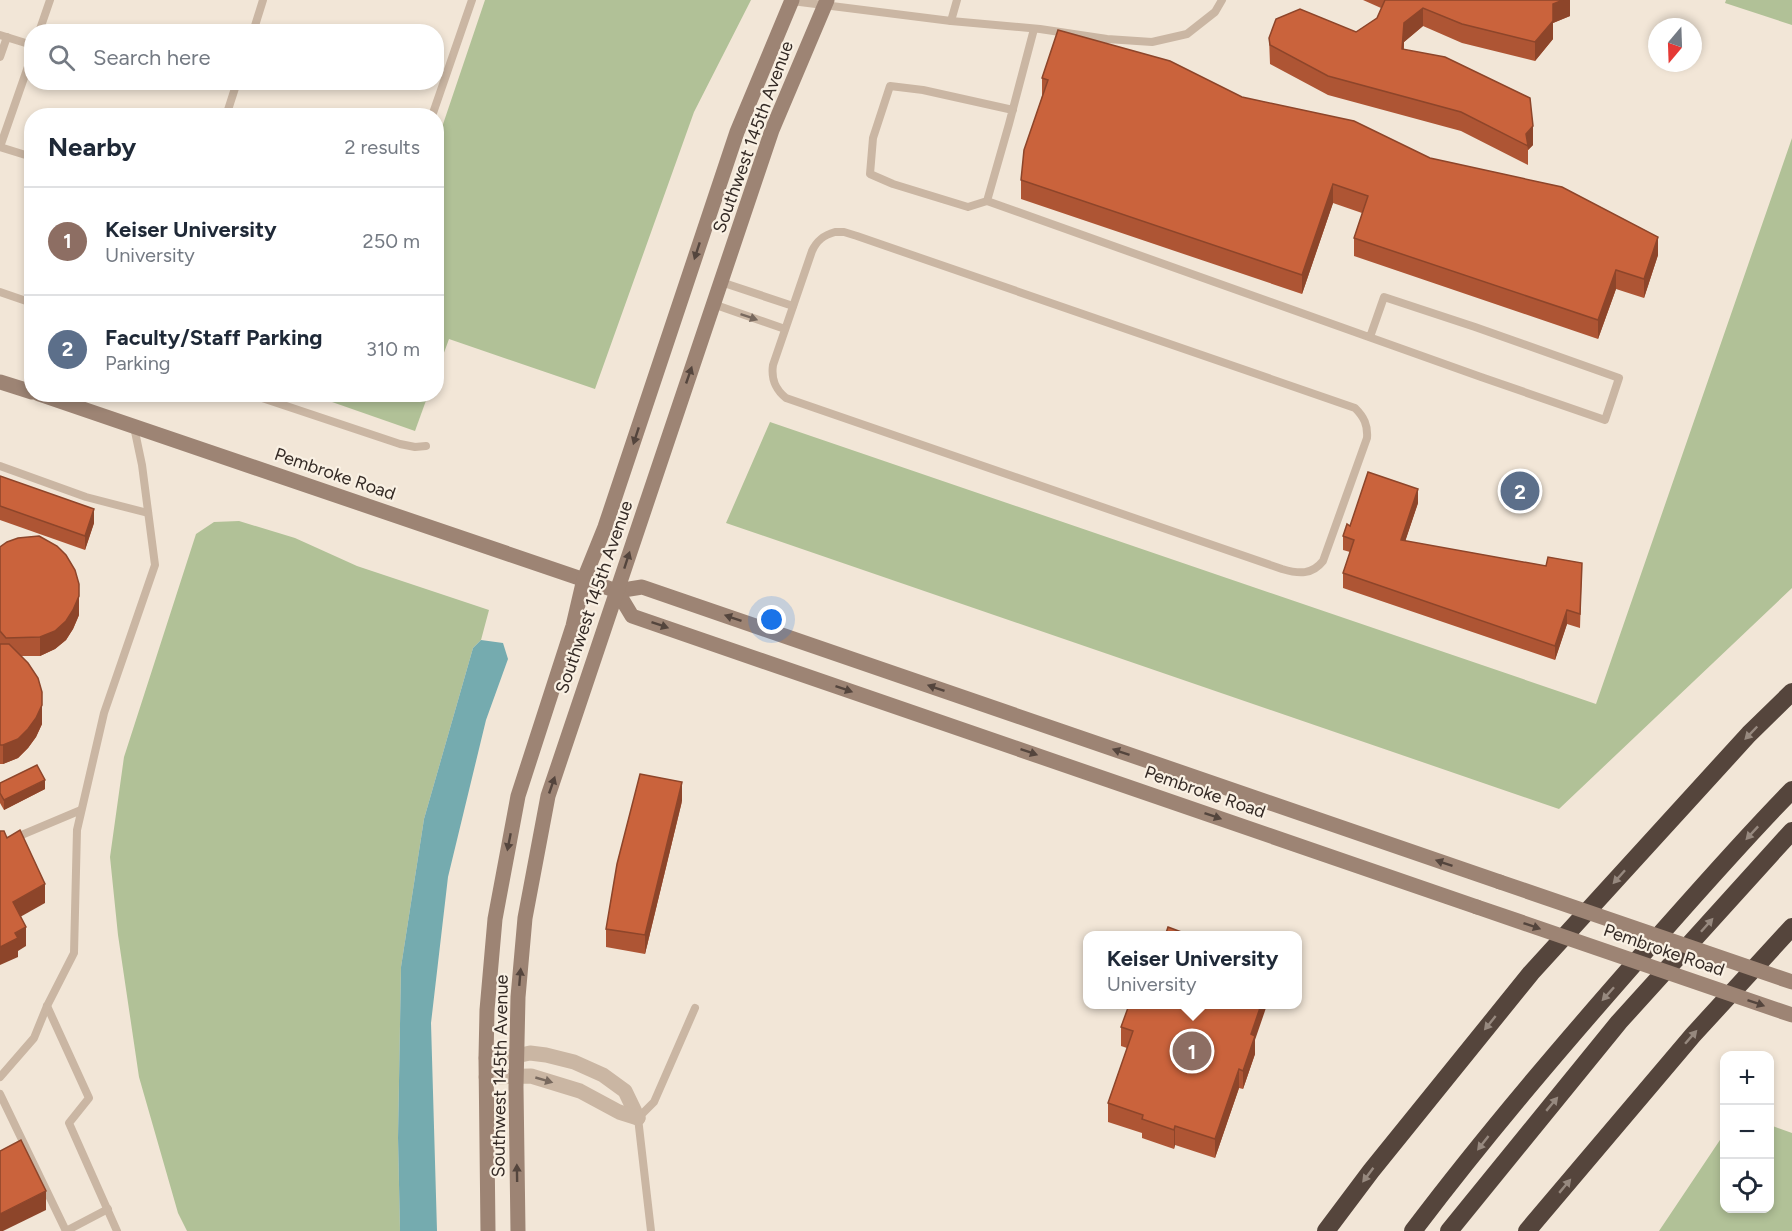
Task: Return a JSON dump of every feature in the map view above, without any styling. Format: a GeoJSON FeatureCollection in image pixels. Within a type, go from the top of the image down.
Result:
{"type":"FeatureCollection","features":[{"type":"Feature","properties":{"kind":"highway"},"geometry":{"type":"LineString","coordinates":[[1326,1231],[1371,1171],[1531,973],[1749,734],[1792,692]]}},
{"type":"Feature","properties":{"kind":"highway"},"geometry":{"type":"LineString","coordinates":[[1413,1231],[1596,1007],[1792,790]]}},
{"type":"Feature","properties":{"kind":"highway"},"geometry":{"type":"LineString","coordinates":[[1449,1231],[1619,1022],[1792,831]]}},
{"type":"Feature","properties":{"kind":"highway"},"geometry":{"type":"LineString","coordinates":[[1527,1231],[1693,1035],[1792,927]]}},
{"type":"Feature","properties":{"kind":"main road","name":"Southwest 145th Avenue"},"geometry":{"type":"LineString","coordinates":[[488,1231],[487,1010],[495,919],[518,796],[573,626],[584,579],[605,527],[736,132],[792,0]]}},
{"type":"Feature","properties":{"kind":"main road","name":"Southwest 145th Avenue"},"geometry":{"type":"LineString","coordinates":[[518,1231],[516,1056],[518,997],[525,918],[548,796],[772,130],[826,3]]}},
{"type":"Feature","properties":{"kind":"main road"},"geometry":{"type":"LineString","coordinates":[[0,382],[24,390]]}},
{"type":"Feature","properties":{"kind":"main road","name":"Pembroke Road"},"geometry":{"type":"LineString","coordinates":[[63,402],[617,591],[642,587],[1792,982]]}},
{"type":"Feature","properties":{"kind":"main road","name":"Pembroke Road"},"geometry":{"type":"LineString","coordinates":[[617,591],[632,616],[1792,1015]]}},
{"type":"Feature","properties":{"kind":"street"},"geometry":{"type":"LineString","coordinates":[[486,1058],[530,1053],[574,1062],[603,1075],[625,1091],[638,1118]]}},
{"type":"Feature","properties":{"kind":"street"},"geometry":{"type":"LineString","coordinates":[[486,1077],[531,1076],[580,1091],[619,1112],[638,1118]]}},
{"type":"Feature","properties":{"kind":"lane"},"geometry":{"type":"LineString","coordinates":[[42,24],[50,0]]}},
{"type":"Feature","properties":{"kind":"lane"},"geometry":{"type":"LineString","coordinates":[[256,24],[263,0]]}},
{"type":"Feature","properties":{"kind":"lane"},"geometry":{"type":"LineString","coordinates":[[444,81],[472,0]]}},
{"type":"Feature","properties":{"kind":"lane"},"geometry":{"type":"LineString","coordinates":[[792,0],[951,21],[1152,42],[1187,34],[1215,12],[1222,0]]}},
{"type":"Feature","properties":{"kind":"lane"},"geometry":{"type":"LineString","coordinates":[[951,21],[957,0]]}},
{"type":"Feature","properties":{"kind":"lane"},"geometry":{"type":"LineString","coordinates":[[987,201],[1034,29]]}},
{"type":"Feature","properties":{"kind":"lane"},"geometry":{"type":"LineString","coordinates":[[0,57],[3,36],[24,43]]}},
{"type":"Feature","properties":{"kind":"lane"},"geometry":{"type":"LineString","coordinates":[[24,74],[4,120],[0,147],[24,154]]}},
{"type":"Feature","properties":{"kind":"lane"},"geometry":{"type":"LineString","coordinates":[[1013,110],[923,90],[890,86],[873,138],[870,174],[893,184],[968,207],[987,201],[1131,253],[1605,420],[1619,378],[1384,297],[1370,337]]}},
{"type":"Feature","properties":{"kind":"lane"},"geometry":{"type":"LineString","coordinates":[[229,108],[234,90]]}},
{"type":"Feature","properties":{"kind":"lane"},"geometry":{"type":"LineString","coordinates":[[435,108],[441,90]]}},
{"type":"Feature","properties":{"kind":"lane"},"geometry":{"type":"LineString","coordinates":[[844,232],[1349,405],[1365,420],[1367,438],[1323,561],[1310,572],[1294,572],[786,398],[777,389],[772,375],[773,365],[793,306],[815,245],[827,235],[844,232]]}},
{"type":"Feature","properties":{"kind":"lane"},"geometry":{"type":"LineString","coordinates":[[721,282],[793,306]]}},
{"type":"Feature","properties":{"kind":"lane"},"geometry":{"type":"LineString","coordinates":[[0,292],[24,300]]}},
{"type":"Feature","properties":{"kind":"lane"},"geometry":{"type":"LineString","coordinates":[[713,304],[785,329]]}},
{"type":"Feature","properties":{"kind":"lane"},"geometry":{"type":"LineString","coordinates":[[274,402],[400,444],[415,447],[426,446]]}},
{"type":"Feature","properties":{"kind":"lane"},"geometry":{"type":"LineString","coordinates":[[0,1077],[34,1038],[47,1006],[74,953],[77,830],[81,810],[104,713],[155,565],[134,426]]}},
{"type":"Feature","properties":{"kind":"lane"},"geometry":{"type":"LineString","coordinates":[[0,466],[86,497],[148,513]]}},
{"type":"Feature","properties":{"kind":"lane"},"geometry":{"type":"LineString","coordinates":[[0,844],[81,810]]}},
{"type":"Feature","properties":{"kind":"lane"},"geometry":{"type":"LineString","coordinates":[[47,1006],[89,1098],[69,1123],[117,1231]]}},
{"type":"Feature","properties":{"kind":"lane"},"geometry":{"type":"LineString","coordinates":[[651,1231],[638,1118],[654,1102],[694,1008]]}},
{"type":"Feature","properties":{"kind":"lane"},"geometry":{"type":"LineString","coordinates":[[0,1094],[66,1231],[108,1209]]}},
{"type":"Feature","properties":{"kind":"green space"},"geometry":{"type":"Polygon","coordinates":[[[485,0],[751,0],[694,112],[595,389],[449,339],[444,353],[444,121],[485,0]]]}},
{"type":"Feature","properties":{"kind":"green space"},"geometry":{"type":"Polygon","coordinates":[[[1726,0],[1792,0],[1792,25],[1725,3],[1726,0]]]}},
{"type":"Feature","properties":{"kind":"green space"},"geometry":{"type":"Polygon","coordinates":[[[1792,138],[1792,588],[1559,809],[726,523],[770,422],[1596,704],[1792,138]]]}},
{"type":"Feature","properties":{"kind":"green space"},"geometry":{"type":"Polygon","coordinates":[[[332,402],[425,402],[415,431],[332,402]]]}},
{"type":"Feature","properties":{"kind":"green space"},"geometry":{"type":"Polygon","coordinates":[[[239,521],[295,538],[357,566],[489,610],[481,640],[473,648],[424,819],[401,967],[398,1138],[400,1231],[187,1231],[178,1213],[139,1077],[118,935],[110,857],[124,757],[196,534],[214,522],[239,521]]]}},
{"type":"Feature","properties":{"kind":"green space"},"geometry":{"type":"Polygon","coordinates":[[[1774,1126],[1792,1133],[1792,1231],[1659,1231],[1720,1140],[1720,1213],[1774,1213],[1774,1126]]]}},
{"type":"Feature","properties":{"kind":"water"},"geometry":{"type":"Polygon","coordinates":[[[481,640],[503,643],[508,659],[486,720],[448,877],[431,1023],[437,1231],[400,1231],[398,1138],[401,967],[424,819],[473,648],[481,640]]]}},
{"type":"Feature","properties":{"kind":"building"},"geometry":{"type":"Polygon","coordinates":[[[1385,0],[1563,0],[1553,4],[1553,21],[1535,42],[1462,24],[1423,8],[1404,23],[1402,49],[1445,57],[1530,98],[1533,126],[1526,134],[1528,146],[1461,112],[1328,76],[1270,45],[1269,38],[1276,19],[1300,9],[1356,32],[1377,18],[1385,0]]]}},
{"type":"Feature","properties":{"kind":"building"},"geometry":{"type":"Polygon","coordinates":[[[1058,30],[1170,61],[1242,97],[1354,121],[1430,158],[1562,187],[1658,237],[1644,279],[1616,270],[1598,320],[1354,238],[1368,196],[1333,184],[1302,275],[1021,180],[1024,150],[1048,80],[1042,78],[1058,30]]]}},
{"type":"Feature","properties":{"kind":"building"},"geometry":{"type":"Polygon","coordinates":[[[1368,472],[1418,489],[1401,540],[1546,566],[1548,557],[1582,563],[1580,614],[1567,610],[1555,646],[1343,573],[1354,540],[1343,536],[1347,524],[1350,526],[1368,472]]]}},
{"type":"Feature","properties":{"kind":"building"},"geometry":{"type":"Polygon","coordinates":[[[0,476],[94,509],[85,536],[0,506],[0,476]]]}},
{"type":"Feature","properties":{"kind":"building"},"geometry":{"type":"Polygon","coordinates":[[[39,536],[57,546],[66,555],[75,570],[79,584],[79,596],[66,621],[55,631],[40,637],[6,638],[0,631],[0,547],[18,538],[39,536]]]}},
{"type":"Feature","properties":{"kind":"building"},"geometry":{"type":"Polygon","coordinates":[[[0,644],[9,644],[28,663],[38,678],[42,692],[42,705],[28,729],[18,739],[3,745],[0,745],[0,644]]]}},
{"type":"Feature","properties":{"kind":"building"},"geometry":{"type":"Polygon","coordinates":[[[37,765],[45,780],[4,800],[0,793],[0,783],[37,765]]]}},
{"type":"Feature","properties":{"kind":"building"},"geometry":{"type":"Polygon","coordinates":[[[640,774],[682,782],[645,935],[606,929],[617,864],[640,774]]]}},
{"type":"Feature","properties":{"kind":"building"},"geometry":{"type":"Polygon","coordinates":[[[20,830],[45,884],[13,902],[26,927],[15,933],[18,938],[0,947],[0,831],[4,831],[7,838],[20,830]]]}},
{"type":"Feature","properties":{"kind":"building"},"geometry":{"type":"Polygon","coordinates":[[[1168,927],[1179,931],[1167,931],[1168,927]]]}},
{"type":"Feature","properties":{"kind":"building"},"geometry":{"type":"Polygon","coordinates":[[[1128,1009],[1260,1009],[1251,1034],[1255,1036],[1243,1071],[1239,1069],[1215,1139],[1175,1126],[1174,1130],[1142,1119],[1143,1115],[1108,1103],[1133,1031],[1121,1027],[1128,1009]]]}},
{"type":"Feature","properties":{"kind":"building"},"geometry":{"type":"Polygon","coordinates":[[[21,1140],[46,1191],[0,1214],[0,1151],[21,1140]]]}},
{"type":"Feature","properties":{"kind":"place","name":"Faculty/Staff Parking"},"geometry":{"type":"Point","coordinates":[1520,491]}},
{"type":"Feature","properties":{"kind":"place","name":"Keiser University"},"geometry":{"type":"Point","coordinates":[1192,1051]}}]}
